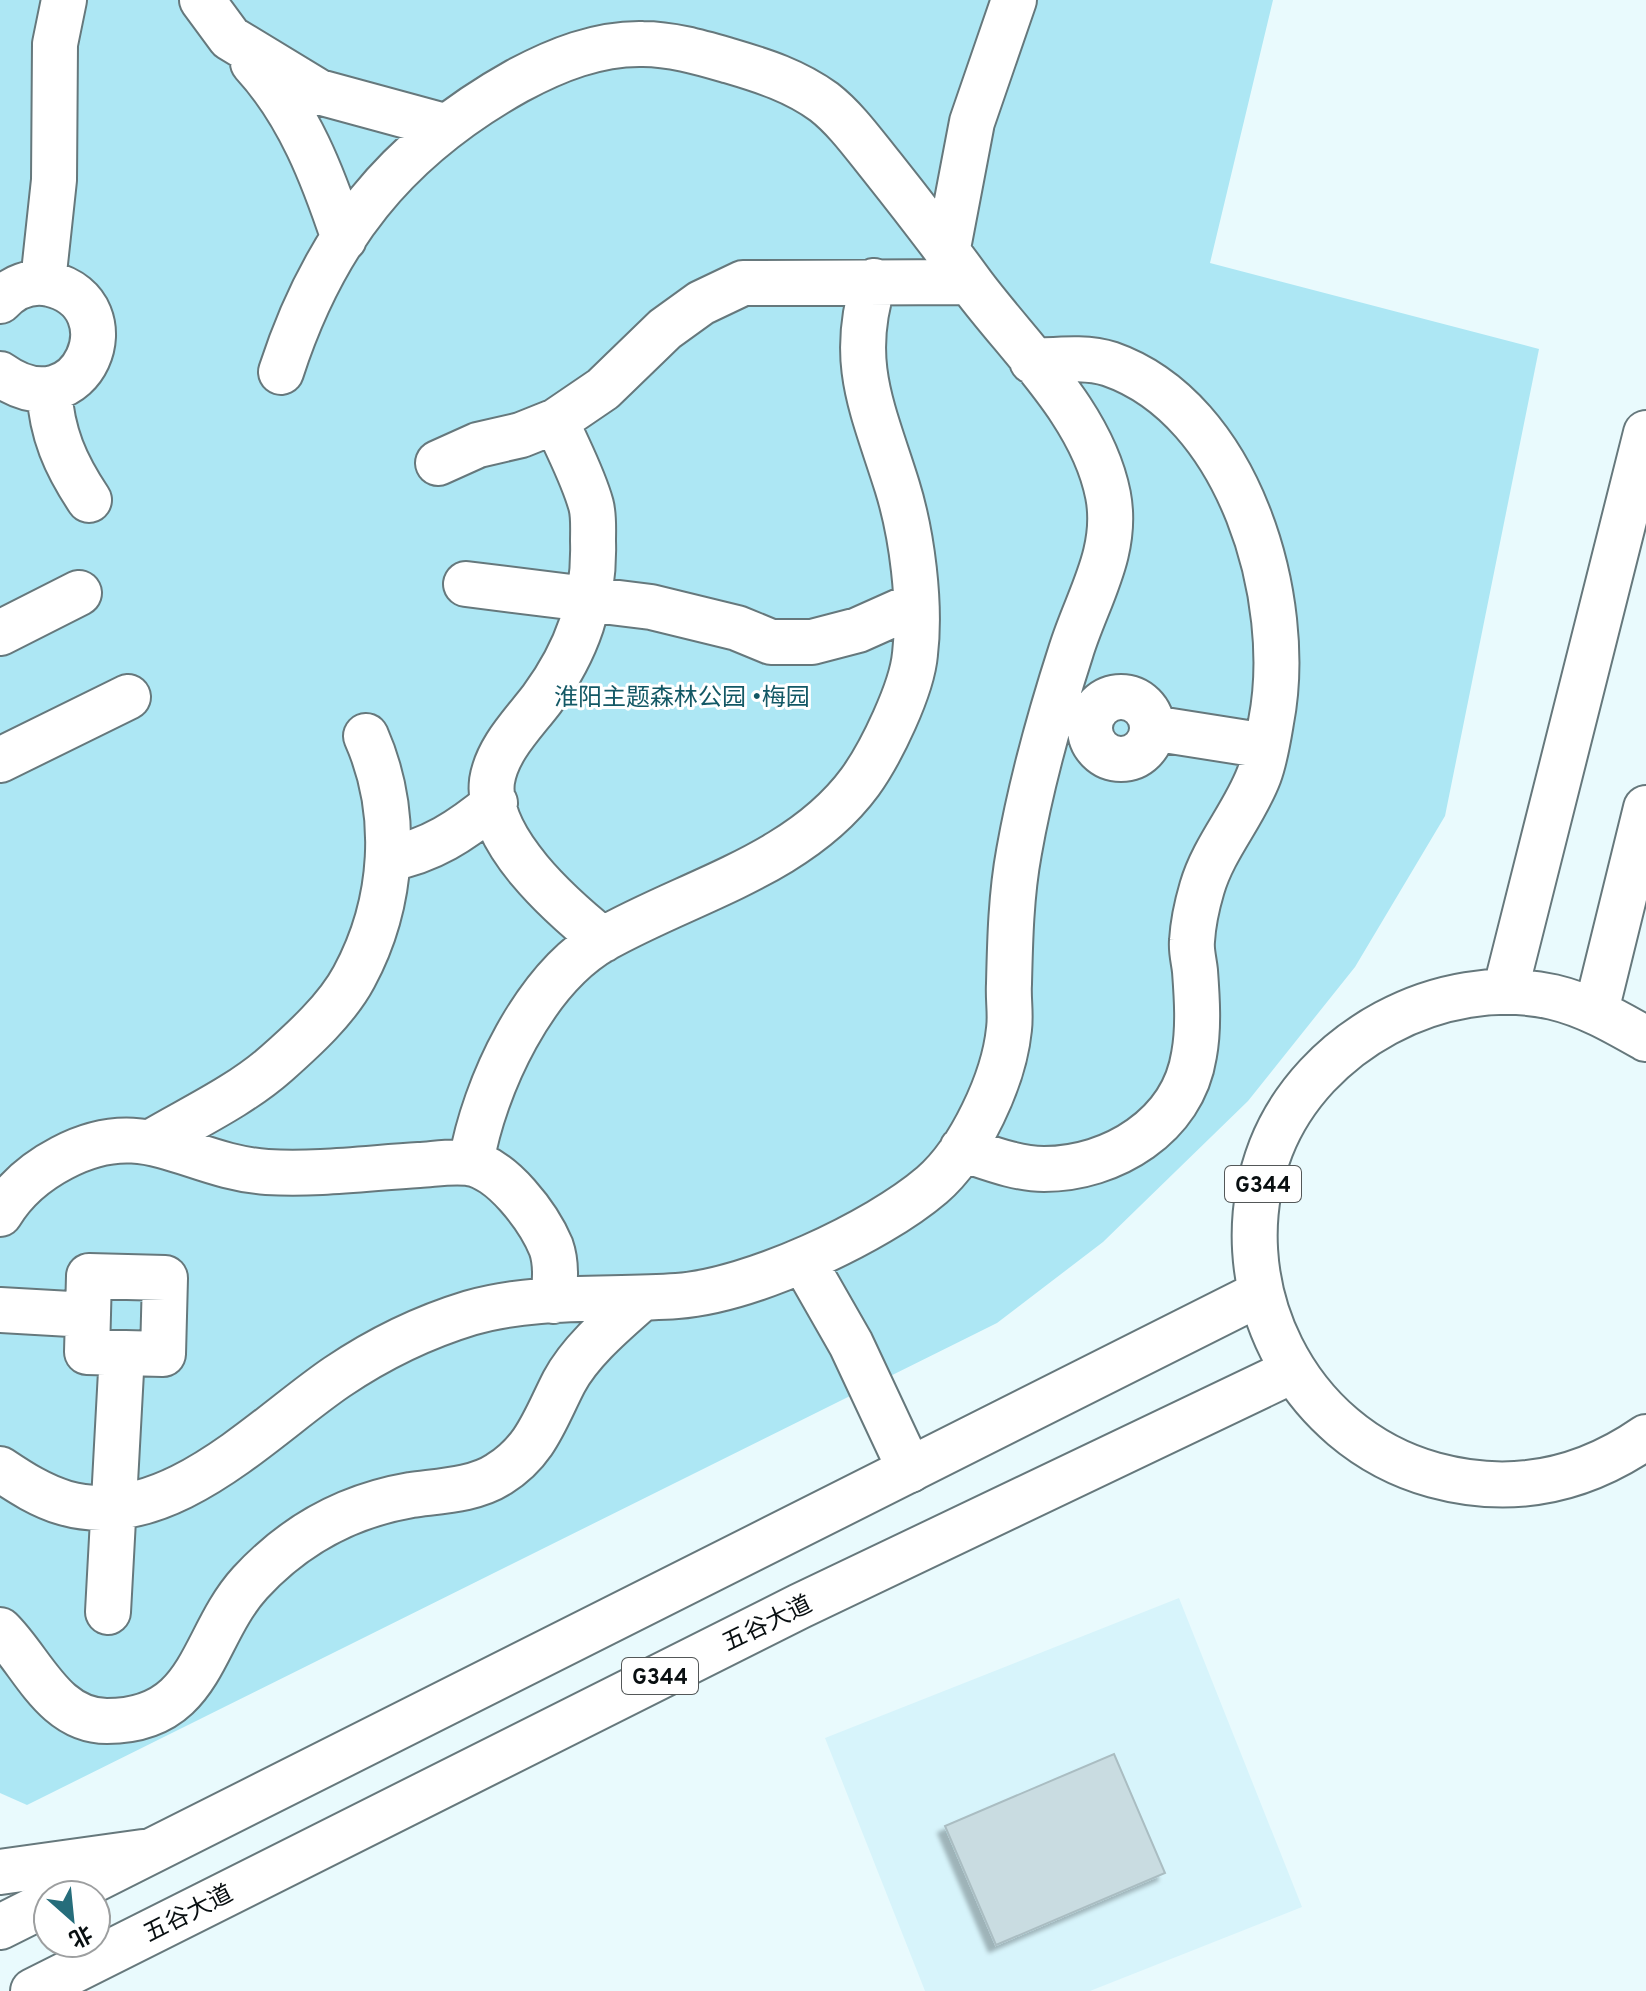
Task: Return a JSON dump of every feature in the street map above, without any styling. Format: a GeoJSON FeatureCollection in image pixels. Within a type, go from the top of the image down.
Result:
{"type":"FeatureCollection","features":[{"type":"Feature","properties":{"kind":"main road"},"geometry":{"type":"LineString","coordinates":[[43,282],[54,180],[55,44],[64,0]]}},
{"type":"Feature","properties":{"kind":"main road"},"geometry":{"type":"LineString","coordinates":[[202,0],[230,38],[267,78],[293,116],[328,192],[344,239]]}},
{"type":"Feature","properties":{"kind":"main road"},"geometry":{"type":"LineString","coordinates":[[959,265],[972,122],[1014,0]]}},
{"type":"Feature","properties":{"kind":"main road"},"geometry":{"type":"LineString","coordinates":[[230,38],[319,92],[444,126]]}},
{"type":"Feature","properties":{"kind":"main road"},"geometry":{"type":"LineString","coordinates":[[0,1469],[30,1489],[70,1505],[115,1507],[148,1501],[225,1462],[341,1374],[443,1321],[493,1307],[553,1301],[685,1296],[732,1286],[803,1260],[909,1201],[935,1183],[972,1138],[993,1088],[1009,1033],[1009,985],[1019,853],[1072,718],[1072,646],[1099,580],[1107,550],[1111,534],[1109,499],[1096,451],[1032,361],[853,130],[827,104],[785,78],[698,52],[648,43],[603,46],[546,65],[444,126],[390,173],[344,239],[296,326],[281,372]]}},
{"type":"Feature","properties":{"kind":"main road"},"geometry":{"type":"LineString","coordinates":[[438,463],[478,445],[521,435],[556,421],[603,389],[665,329],[701,303],[743,283],[874,281],[959,265]]}},
{"type":"Feature","properties":{"kind":"main road"},"geometry":{"type":"LineString","coordinates":[[471,1163],[483,1112],[514,1040],[573,963],[603,940],[731,881],[829,814],[860,781],[903,697],[916,655],[915,569],[898,488],[867,394],[862,358],[862,318],[874,281]]}},
{"type":"Feature","properties":{"kind":"main road"},"geometry":{"type":"LineString","coordinates":[[0,301],[25,285],[43,282],[75,296],[93,325],[94,343],[79,373],[15,385],[54,435],[65,462],[89,500]]}},
{"type":"Feature","properties":{"kind":"main road"},"geometry":{"type":"LineString","coordinates":[[962,1149],[1043,1169],[1093,1162],[1137,1141],[1162,1123],[1183,1092],[1194,1057],[1196,1022],[1191,944],[1196,908],[1207,869],[1259,775],[1272,718],[1275,640],[1266,572],[1246,505],[1225,462],[1190,418],[1148,385],[1109,364],[1069,359],[1032,361]]}},
{"type":"Feature","properties":{"kind":"main road"},"geometry":{"type":"LineString","coordinates":[[556,421],[592,508],[594,556],[589,601],[579,639],[562,672],[507,743],[492,781],[496,816],[512,847],[557,902],[603,940]]}},
{"type":"Feature","properties":{"kind":"main road"},"geometry":{"type":"LineString","coordinates":[[1505,992],[1646,433]]}},
{"type":"Feature","properties":{"kind":"main road"},"geometry":{"type":"LineString","coordinates":[[466,584],[651,607],[698,617],[771,642],[812,642],[858,630],[914,605]]}},
{"type":"Feature","properties":{"kind":"main road"},"geometry":{"type":"LineString","coordinates":[[0,633],[79,593]]}},
{"type":"Feature","properties":{"kind":"main road"},"geometry":{"type":"LineString","coordinates":[[0,760],[128,697]]}},
{"type":"Feature","properties":{"kind":"main road"},"geometry":{"type":"LineString","coordinates":[[1072,718],[1093,713],[1108,699],[1129,698],[1146,709],[1152,728],[1266,746]]}},
{"type":"Feature","properties":{"kind":"main road"},"geometry":{"type":"LineString","coordinates":[[153,1141],[275,1065],[325,1015],[354,978],[384,894],[390,841],[377,762],[366,736]]}},
{"type":"Feature","properties":{"kind":"main road"},"geometry":{"type":"LineString","coordinates":[[388,859],[416,854],[439,843],[495,803]]}},
{"type":"Feature","properties":{"kind":"main road"},"geometry":{"type":"LineString","coordinates":[[1596,1011],[1646,808]]}},
{"type":"Feature","properties":{"kind":"main road","name":"G344"},"geometry":{"type":"LineString","coordinates":[[1646,1039],[1596,1011],[1552,997],[1505,992],[1431,1003],[1364,1034],[1309,1084],[1271,1148],[1254,1220],[1259,1294],[1292,1371],[1339,1427],[1400,1466],[1471,1485],[1543,1483],[1612,1460],[1646,1437]]}},
{"type":"Feature","properties":{"kind":"main road"},"geometry":{"type":"LineString","coordinates":[[0,1214],[10,1197],[31,1177],[86,1145],[116,1138],[153,1141],[200,1158],[265,1171],[471,1163],[507,1185],[538,1223],[554,1259],[553,1301]]}},
{"type":"Feature","properties":{"kind":"main road"},"geometry":{"type":"LineString","coordinates":[[803,1260],[851,1344],[910,1470]]}},
{"type":"Feature","properties":{"kind":"main road"},"geometry":{"type":"LineString","coordinates":[[89,1276],[165,1278],[163,1354],[87,1352],[88,1315],[89,1276]]}},
{"type":"Feature","properties":{"kind":"main road"},"geometry":{"type":"LineString","coordinates":[[96,1879],[1259,1294]]}},
{"type":"Feature","properties":{"kind":"main road"},"geometry":{"type":"LineString","coordinates":[[0,1630],[49,1693],[80,1714],[105,1721],[137,1717],[172,1701],[191,1683],[226,1618],[248,1585],[301,1537],[342,1513],[385,1499],[460,1488],[497,1475],[533,1446],[565,1381],[589,1349],[642,1298]]}},
{"type":"Feature","properties":{"kind":"main road"},"geometry":{"type":"LineString","coordinates":[[0,1310],[88,1315]]}},
{"type":"Feature","properties":{"kind":"main road"},"geometry":{"type":"LineString","coordinates":[[108,1612],[122,1353]]}},
{"type":"Feature","properties":{"kind":"main road","name":"五谷大道"},"geometry":{"type":"LineString","coordinates":[[33,1991],[800,1606],[1292,1371]]}},
{"type":"Feature","properties":{"kind":"main road"},"geometry":{"type":"LineString","coordinates":[[0,1872],[153,1850]]}},
{"type":"Feature","properties":{"kind":"main road"},"geometry":{"type":"LineString","coordinates":[[0,1927],[32,1911]]}},
{"type":"Feature","properties":{"kind":"shaded area"},"geometry":{"type":"Polygon","coordinates":[[[1179,1598],[1302,1907],[1090,1991],[925,1991],[825,1738],[1179,1598]]]}},
{"type":"Feature","properties":{"kind":"green space","name":"淮阳主题森林公园 •梅园"},"geometry":{"type":"Polygon","coordinates":[[[0,0],[1273,0],[1210,263],[1539,349],[1445,816],[1355,967],[1248,1101],[1103,1242],[997,1323],[27,1805],[0,1793],[0,0]]]}},
{"type":"Feature","properties":{"kind":"building"},"geometry":{"type":"Polygon","coordinates":[[[1114,1754],[1165,1873],[996,1945],[945,1826],[1114,1754]]]}}]}
